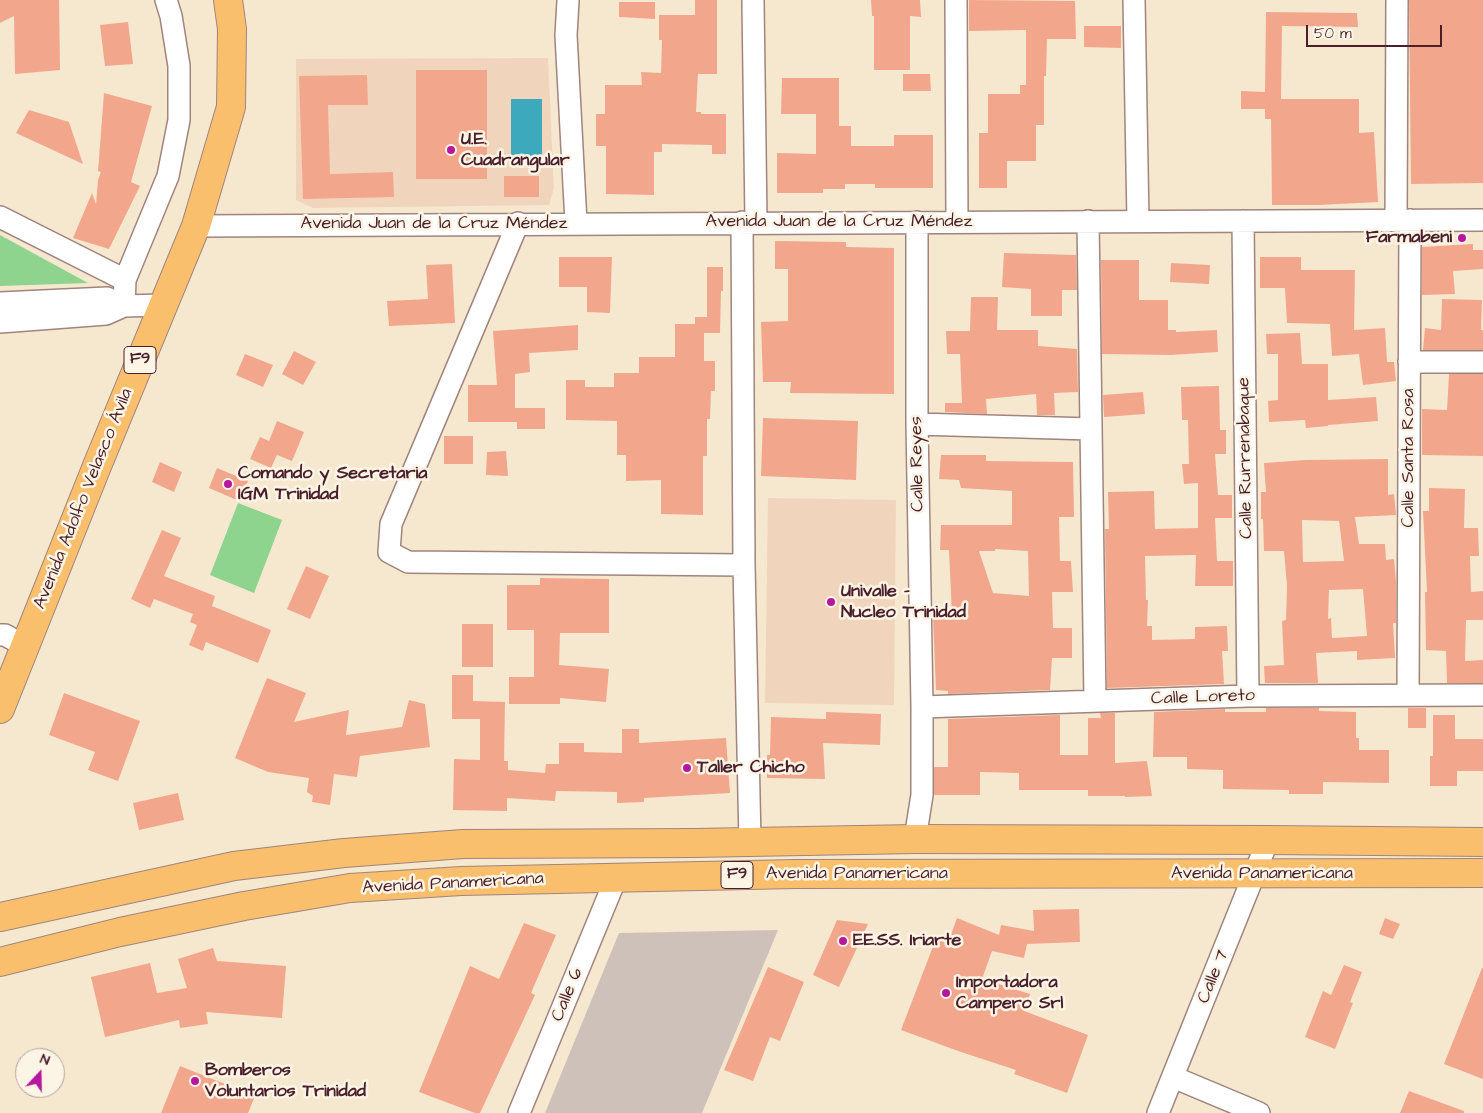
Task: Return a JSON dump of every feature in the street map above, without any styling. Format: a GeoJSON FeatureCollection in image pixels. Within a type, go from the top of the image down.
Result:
{"type":"FeatureCollection","features":[{"type":"Feature","properties":{"kind":"highway","name":"Avenida Adolfo Velasco Ávila"},"geometry":{"type":"LineString","coordinates":[[0,709],[196,226],[231,107],[232,28],[228,0]]}},
{"type":"Feature","properties":{"kind":"highway","name":"Avenida Panamericana"},"geometry":{"type":"LineString","coordinates":[[3,914],[234,866],[344,853],[463,844],[915,839],[1483,842]]}},
{"type":"Feature","properties":{"kind":"highway","name":"Avenida Panamericana"},"geometry":{"type":"LineString","coordinates":[[0,962],[120,932],[244,906],[350,888],[461,881],[796,874],[1483,873]]}},
{"type":"Feature","properties":{"kind":"street"},"geometry":{"type":"LineString","coordinates":[[124,306],[125,280],[168,176],[179,120],[179,66],[171,16],[166,0]]}},
{"type":"Feature","properties":{"kind":"street"},"geometry":{"type":"LineString","coordinates":[[956,0],[957,222]]}},
{"type":"Feature","properties":{"kind":"street"},"geometry":{"type":"LineString","coordinates":[[1134,0],[1138,221]]}},
{"type":"Feature","properties":{"kind":"street","name":"Calle Santa Rosa"},"geometry":{"type":"LineString","coordinates":[[1397,0],[1409,362],[1408,695]]}},
{"type":"Feature","properties":{"kind":"street"},"geometry":{"type":"LineString","coordinates":[[568,1],[566,35],[576,223]]}},
{"type":"Feature","properties":{"kind":"street"},"geometry":{"type":"LineString","coordinates":[[750,842],[744,565],[753,1]]}},
{"type":"Feature","properties":{"kind":"street"},"geometry":{"type":"LineString","coordinates":[[0,217],[125,280]]}},
{"type":"Feature","properties":{"kind":"street","name":"Avenida Juan de la Cruz Méndez"},"geometry":{"type":"LineString","coordinates":[[196,226],[1483,220]]}},
{"type":"Feature","properties":{"kind":"street"},"geometry":{"type":"LineString","coordinates":[[1088,221],[1095,701]]}},
{"type":"Feature","properties":{"kind":"street","name":"Calle Rurrenabaque"},"geometry":{"type":"LineString","coordinates":[[1243,221],[1248,696]]}},
{"type":"Feature","properties":{"kind":"street","name":"Calle Reyes"},"geometry":{"type":"LineString","coordinates":[[915,839],[922,794],[917,424],[917,222]]}},
{"type":"Feature","properties":{"kind":"street"},"geometry":{"type":"LineString","coordinates":[[518,223],[392,524],[388,552],[408,562],[744,565]]}},
{"type":"Feature","properties":{"kind":"street"},"geometry":{"type":"LineString","coordinates":[[0,303],[107,298],[124,306]]}},
{"type":"Feature","properties":{"kind":"street"},"geometry":{"type":"LineString","coordinates":[[0,322],[106,314],[124,306],[162,306]]}},
{"type":"Feature","properties":{"kind":"street"},"geometry":{"type":"LineString","coordinates":[[1409,362],[1483,362]]}},
{"type":"Feature","properties":{"kind":"street"},"geometry":{"type":"LineString","coordinates":[[917,424],[1091,429]]}},
{"type":"Feature","properties":{"kind":"street"},"geometry":{"type":"LineString","coordinates":[[0,635],[25,646]]}},
{"type":"Feature","properties":{"kind":"street","name":"Calle Loreto"},"geometry":{"type":"LineString","coordinates":[[922,707],[1248,696],[1483,695]]}},
{"type":"Feature","properties":{"kind":"street","name":"Calle 7"},"geometry":{"type":"LineString","coordinates":[[1158,1113],[1268,840]]}},
{"type":"Feature","properties":{"kind":"street","name":"Calle 6"},"geometry":{"type":"LineString","coordinates":[[519,1113],[616,878]]}},
{"type":"Feature","properties":{"kind":"street"},"geometry":{"type":"LineString","coordinates":[[1173,1077],[1259,1113]]}},
{"type":"Feature","properties":{"kind":"shaded area"},"geometry":{"type":"Polygon","coordinates":[[[548,58],[554,188],[549,205],[313,208],[296,200],[296,59],[548,58]]]}},
{"type":"Feature","properties":{"kind":"shaded area","name":"Univalle - Nucleo Trinidad"},"geometry":{"type":"Polygon","coordinates":[[[768,498],[896,500],[894,705],[765,703],[768,498]]]}},
{"type":"Feature","properties":{"kind":"shaded area"},"geometry":{"type":"Polygon","coordinates":[[[778,930],[702,1113],[545,1113],[619,933],[778,930]]]}},
{"type":"Feature","properties":{"kind":"green space"},"geometry":{"type":"Polygon","coordinates":[[[0,235],[88,283],[0,286],[0,235]]]}},
{"type":"Feature","properties":{"kind":"green space"},"geometry":{"type":"Polygon","coordinates":[[[238,503],[282,520],[254,593],[210,575],[238,503]]]}},
{"type":"Feature","properties":{"kind":"water"},"geometry":{"type":"Polygon","coordinates":[[[511,99],[542,99],[542,164],[511,164],[511,99]]]}},
{"type":"Feature","properties":{"kind":"building"},"geometry":{"type":"Polygon","coordinates":[[[0,0],[59,0],[60,70],[15,74],[14,16],[0,23],[0,0]]]}},
{"type":"Feature","properties":{"kind":"building"},"geometry":{"type":"Polygon","coordinates":[[[695,0],[717,0],[717,74],[698,74],[696,112],[701,112],[701,114],[726,114],[726,154],[712,154],[712,145],[662,144],[662,152],[654,152],[654,195],[606,194],[606,146],[596,146],[596,114],[605,114],[605,85],[642,85],[641,72],[661,73],[662,40],[659,40],[659,15],[695,15],[695,0]]]}},
{"type":"Feature","properties":{"kind":"building"},"geometry":{"type":"Polygon","coordinates":[[[871,0],[920,0],[921,17],[910,16],[910,70],[874,70],[874,16],[872,16],[871,0]]]}},
{"type":"Feature","properties":{"kind":"building"},"geometry":{"type":"Polygon","coordinates":[[[969,0],[1075,1],[1076,39],[1047,39],[1046,76],[1044,76],[1044,125],[1036,125],[1036,161],[1007,161],[1007,188],[979,188],[979,133],[988,133],[988,94],[1020,94],[1020,85],[1026,85],[1026,30],[969,31],[969,0]]]}},
{"type":"Feature","properties":{"kind":"building"},"geometry":{"type":"Polygon","coordinates":[[[1409,0],[1483,0],[1483,183],[1411,184],[1409,0]]]}},
{"type":"Feature","properties":{"kind":"building"},"geometry":{"type":"Polygon","coordinates":[[[619,2],[655,2],[655,19],[619,17],[619,2]]]}},
{"type":"Feature","properties":{"kind":"building"},"geometry":{"type":"Polygon","coordinates":[[[1266,12],[1357,13],[1358,27],[1282,26],[1281,99],[1359,99],[1359,133],[1374,132],[1378,202],[1272,205],[1271,119],[1265,119],[1265,109],[1241,109],[1241,91],[1265,92],[1266,12]]]}},
{"type":"Feature","properties":{"kind":"building"},"geometry":{"type":"Polygon","coordinates":[[[128,22],[133,64],[105,66],[100,25],[128,22]]]}},
{"type":"Feature","properties":{"kind":"building"},"geometry":{"type":"Polygon","coordinates":[[[1084,26],[1121,26],[1121,48],[1084,47],[1084,26]]]}},
{"type":"Feature","properties":{"kind":"building"},"geometry":{"type":"Polygon","coordinates":[[[416,70],[487,70],[487,179],[416,179],[416,70]]]}},
{"type":"Feature","properties":{"kind":"building"},"geometry":{"type":"Polygon","coordinates":[[[903,74],[930,74],[931,91],[903,91],[903,74]]]}},
{"type":"Feature","properties":{"kind":"building"},"geometry":{"type":"Polygon","coordinates":[[[367,75],[368,105],[328,105],[330,174],[393,172],[394,197],[303,199],[299,76],[367,75]]]}},
{"type":"Feature","properties":{"kind":"building"},"geometry":{"type":"Polygon","coordinates":[[[782,78],[839,78],[839,126],[851,126],[851,146],[894,146],[894,135],[933,135],[933,188],[875,188],[875,184],[845,184],[845,189],[823,189],[823,193],[777,193],[777,153],[816,154],[816,114],[781,114],[782,78]]]}},
{"type":"Feature","properties":{"kind":"building"},"geometry":{"type":"Polygon","coordinates":[[[104,93],[152,106],[131,182],[140,186],[109,249],[73,238],[92,193],[96,204],[98,180],[101,172],[98,171],[104,93]]]}},
{"type":"Feature","properties":{"kind":"building"},"geometry":{"type":"Polygon","coordinates":[[[29,110],[69,122],[83,164],[16,133],[29,110]]]}},
{"type":"Feature","properties":{"kind":"building"},"geometry":{"type":"Polygon","coordinates":[[[504,176],[539,176],[539,197],[504,197],[504,176]]]}},
{"type":"Feature","properties":{"kind":"building"},"geometry":{"type":"Polygon","coordinates":[[[775,241],[846,242],[846,247],[894,248],[894,394],[790,393],[791,382],[763,382],[761,322],[788,321],[788,269],[775,269],[775,241]]]}},
{"type":"Feature","properties":{"kind":"building"},"geometry":{"type":"Polygon","coordinates":[[[1473,244],[1473,250],[1483,250],[1483,269],[1453,271],[1455,294],[1422,295],[1422,247],[1473,244]]]}},
{"type":"Feature","properties":{"kind":"building"},"geometry":{"type":"Polygon","coordinates":[[[1004,253],[1076,255],[1077,290],[1062,290],[1062,316],[1031,316],[1031,289],[1002,287],[1004,253]]]}},
{"type":"Feature","properties":{"kind":"building"},"geometry":{"type":"Polygon","coordinates":[[[559,257],[612,257],[610,313],[587,312],[587,287],[559,287],[559,257]]]}},
{"type":"Feature","properties":{"kind":"building"},"geometry":{"type":"Polygon","coordinates":[[[1260,257],[1301,257],[1301,270],[1355,270],[1354,330],[1385,328],[1387,362],[1394,362],[1396,381],[1363,385],[1359,354],[1332,356],[1330,324],[1287,323],[1285,288],[1260,288],[1260,257]]]}},
{"type":"Feature","properties":{"kind":"building"},"geometry":{"type":"Polygon","coordinates":[[[1101,260],[1139,260],[1139,300],[1168,300],[1168,330],[1176,330],[1176,332],[1217,330],[1218,352],[1171,355],[1102,354],[1101,260]]]}},
{"type":"Feature","properties":{"kind":"building"},"geometry":{"type":"Polygon","coordinates":[[[1171,263],[1210,265],[1209,284],[1170,282],[1171,263]]]}},
{"type":"Feature","properties":{"kind":"building"},"geometry":{"type":"Polygon","coordinates":[[[452,264],[455,323],[389,326],[387,301],[428,299],[426,265],[452,264]]]}},
{"type":"Feature","properties":{"kind":"building"},"geometry":{"type":"Polygon","coordinates":[[[707,267],[723,267],[723,291],[721,291],[720,333],[704,333],[704,361],[715,361],[715,391],[711,391],[710,419],[707,419],[707,456],[703,456],[703,515],[661,514],[661,480],[626,481],[626,455],[617,455],[617,421],[566,420],[566,380],[585,380],[585,387],[614,387],[614,373],[639,373],[639,357],[675,357],[675,324],[695,324],[695,317],[707,317],[707,267]]]}},
{"type":"Feature","properties":{"kind":"building"},"geometry":{"type":"Polygon","coordinates":[[[971,297],[998,297],[997,330],[1038,330],[1038,346],[1077,349],[1078,392],[1054,393],[1055,415],[1037,415],[1036,394],[986,399],[987,414],[945,412],[945,403],[962,403],[960,354],[947,354],[946,331],[970,331],[971,297]]]}},
{"type":"Feature","properties":{"kind":"building"},"geometry":{"type":"Polygon","coordinates":[[[1442,299],[1482,300],[1481,330],[1483,330],[1483,350],[1423,350],[1425,328],[1441,330],[1442,299]]]}},
{"type":"Feature","properties":{"kind":"building"},"geometry":{"type":"Polygon","coordinates":[[[578,325],[578,350],[529,353],[530,372],[515,374],[515,408],[545,408],[545,429],[517,429],[517,422],[468,422],[468,385],[497,385],[493,331],[578,325]]]}},
{"type":"Feature","properties":{"kind":"building"},"geometry":{"type":"Polygon","coordinates":[[[1300,333],[1302,364],[1328,364],[1328,400],[1376,397],[1378,421],[1306,428],[1305,420],[1269,422],[1268,401],[1278,400],[1278,354],[1267,354],[1266,334],[1300,333]]]}},
{"type":"Feature","properties":{"kind":"building"},"geometry":{"type":"Polygon","coordinates":[[[294,351],[316,362],[303,385],[282,374],[294,351]]]}},
{"type":"Feature","properties":{"kind":"building"},"geometry":{"type":"Polygon","coordinates":[[[245,354],[273,365],[263,387],[236,375],[245,354]]]}},
{"type":"Feature","properties":{"kind":"building"},"geometry":{"type":"Polygon","coordinates":[[[1449,374],[1483,374],[1483,456],[1422,455],[1422,409],[1447,410],[1449,374]]]}},
{"type":"Feature","properties":{"kind":"building"},"geometry":{"type":"Polygon","coordinates":[[[1219,386],[1220,430],[1226,430],[1226,454],[1215,454],[1218,495],[1232,495],[1232,518],[1215,518],[1217,561],[1233,561],[1233,586],[1195,586],[1196,555],[1145,556],[1146,600],[1148,600],[1147,626],[1152,626],[1152,640],[1195,639],[1195,627],[1227,626],[1228,651],[1222,651],[1224,684],[1107,688],[1105,529],[1109,529],[1108,492],[1154,491],[1155,529],[1198,528],[1198,483],[1184,484],[1182,464],[1189,464],[1188,420],[1182,420],[1181,387],[1219,386]]]}},
{"type":"Feature","properties":{"kind":"building"},"geometry":{"type":"Polygon","coordinates":[[[1143,392],[1145,414],[1104,417],[1103,395],[1143,392]]]}},
{"type":"Feature","properties":{"kind":"building"},"geometry":{"type":"Polygon","coordinates":[[[763,418],[858,421],[856,480],[761,476],[763,418]]]}},
{"type":"Feature","properties":{"kind":"building"},"geometry":{"type":"Polygon","coordinates":[[[277,421],[304,432],[292,461],[277,455],[271,468],[250,459],[260,437],[269,441],[277,421]]]}},
{"type":"Feature","properties":{"kind":"building"},"geometry":{"type":"Polygon","coordinates":[[[444,436],[473,436],[473,464],[444,464],[444,436]]]}},
{"type":"Feature","properties":{"kind":"building"},"geometry":{"type":"Polygon","coordinates":[[[506,451],[508,476],[486,475],[487,452],[506,451]]]}},
{"type":"Feature","properties":{"kind":"building"},"geometry":{"type":"Polygon","coordinates":[[[941,455],[986,455],[986,461],[1073,462],[1074,517],[1059,517],[1060,561],[1071,561],[1073,592],[1052,592],[1053,628],[1072,628],[1072,658],[1052,658],[1050,690],[948,694],[948,691],[936,690],[933,616],[952,616],[949,550],[940,550],[941,525],[1012,525],[1012,491],[961,488],[959,480],[939,479],[941,455]],[[995,549],[995,551],[979,551],[993,593],[1029,596],[1028,551],[995,549]]]}},
{"type":"Feature","properties":{"kind":"building"},"geometry":{"type":"Polygon","coordinates":[[[1388,459],[1388,495],[1394,494],[1396,515],[1355,517],[1359,544],[1385,544],[1386,560],[1394,559],[1396,582],[1396,623],[1393,623],[1395,658],[1357,660],[1357,651],[1316,653],[1318,683],[1265,683],[1264,666],[1284,665],[1282,621],[1286,620],[1287,586],[1284,551],[1264,551],[1261,492],[1266,492],[1264,463],[1305,460],[1388,459]],[[1302,520],[1303,562],[1344,561],[1339,521],[1302,520]],[[1363,589],[1329,590],[1328,619],[1331,618],[1332,638],[1367,636],[1363,589]]]}},
{"type":"Feature","properties":{"kind":"building"},"geometry":{"type":"Polygon","coordinates":[[[160,462],[182,472],[174,492],[152,482],[160,462]]]}},
{"type":"Feature","properties":{"kind":"building","name":"Comando y Secretaria IGM Trinidad"},"geometry":{"type":"Polygon","coordinates":[[[217,468],[248,481],[239,501],[209,488],[217,468]]]}},
{"type":"Feature","properties":{"kind":"building"},"geometry":{"type":"Polygon","coordinates":[[[1429,488],[1465,489],[1464,528],[1478,528],[1479,556],[1470,556],[1471,592],[1483,591],[1483,620],[1466,620],[1465,661],[1483,660],[1483,683],[1447,683],[1446,651],[1426,650],[1425,592],[1427,592],[1423,511],[1429,511],[1429,488]]]}},
{"type":"Feature","properties":{"kind":"building"},"geometry":{"type":"Polygon","coordinates":[[[162,530],[181,538],[164,576],[215,596],[212,606],[271,630],[258,663],[206,642],[203,651],[189,645],[197,625],[190,622],[193,614],[154,599],[150,608],[131,599],[162,530]]]}},
{"type":"Feature","properties":{"kind":"building"},"geometry":{"type":"Polygon","coordinates":[[[306,566],[329,576],[310,619],[287,609],[306,566]]]}},
{"type":"Feature","properties":{"kind":"building"},"geometry":{"type":"Polygon","coordinates":[[[540,578],[609,579],[609,633],[560,633],[559,665],[609,669],[606,702],[560,698],[560,704],[509,704],[509,677],[534,677],[534,630],[507,630],[507,585],[540,585],[540,578]]]}},
{"type":"Feature","properties":{"kind":"building"},"geometry":{"type":"Polygon","coordinates":[[[462,624],[493,624],[493,667],[462,667],[462,624]]]}},
{"type":"Feature","properties":{"kind":"building"},"geometry":{"type":"Polygon","coordinates":[[[452,675],[473,675],[473,701],[505,702],[504,761],[508,761],[508,770],[545,773],[546,764],[559,764],[559,743],[584,743],[584,752],[622,753],[622,729],[639,729],[639,743],[726,738],[730,793],[644,798],[644,802],[617,803],[617,792],[556,791],[555,801],[507,798],[507,811],[453,810],[454,759],[480,760],[480,719],[452,719],[452,675]]]}},
{"type":"Feature","properties":{"kind":"building"},"geometry":{"type":"Polygon","coordinates":[[[267,678],[306,693],[294,722],[349,710],[346,735],[402,727],[409,700],[425,704],[430,747],[360,756],[357,777],[334,774],[330,805],[312,802],[313,796],[307,792],[309,778],[268,772],[235,758],[267,678]]]}},
{"type":"Feature","properties":{"kind":"building"},"geometry":{"type":"Polygon","coordinates":[[[64,693],[140,721],[118,781],[88,770],[95,752],[49,735],[64,693]]]}},
{"type":"Feature","properties":{"kind":"building"},"geometry":{"type":"Polygon","coordinates":[[[1266,708],[1319,708],[1319,711],[1356,712],[1356,738],[1359,738],[1359,750],[1389,750],[1389,783],[1323,782],[1323,794],[1289,794],[1289,790],[1223,789],[1223,770],[1187,769],[1187,757],[1153,757],[1154,712],[1225,709],[1225,712],[1266,712],[1266,708]]]}},
{"type":"Feature","properties":{"kind":"building"},"geometry":{"type":"Polygon","coordinates":[[[1408,708],[1426,708],[1426,728],[1408,728],[1408,708]]]}},
{"type":"Feature","properties":{"kind":"building"},"geometry":{"type":"Polygon","coordinates":[[[826,712],[881,714],[880,745],[823,743],[825,779],[767,778],[767,755],[770,755],[771,717],[826,719],[826,712]]]}},
{"type":"Feature","properties":{"kind":"building"},"geometry":{"type":"Polygon","coordinates":[[[1100,713],[1115,713],[1115,763],[1147,761],[1152,796],[1088,796],[1088,790],[1019,790],[1019,773],[980,772],[980,795],[934,795],[934,767],[948,767],[948,719],[1060,715],[1060,755],[1088,755],[1088,718],[1101,718],[1100,713]]]}},
{"type":"Feature","properties":{"kind":"building"},"geometry":{"type":"Polygon","coordinates":[[[1433,715],[1455,715],[1455,739],[1483,739],[1483,771],[1457,771],[1457,786],[1430,786],[1430,756],[1433,756],[1433,715]]]}},
{"type":"Feature","properties":{"kind":"building"},"geometry":{"type":"Polygon","coordinates":[[[178,793],[184,820],[139,830],[133,803],[178,793]]]}},
{"type":"Feature","properties":{"kind":"building"},"geometry":{"type":"Polygon","coordinates":[[[1079,909],[1080,942],[1027,944],[1024,958],[992,951],[982,979],[1030,994],[1024,1011],[1088,1035],[1067,1093],[1014,1074],[1016,1070],[901,1030],[937,936],[949,940],[957,918],[999,935],[1001,925],[1034,931],[1033,910],[1079,909]]]}},
{"type":"Feature","properties":{"kind":"building"},"geometry":{"type":"Polygon","coordinates":[[[1385,918],[1400,924],[1393,939],[1379,934],[1385,918]]]}},
{"type":"Feature","properties":{"kind":"building"},"geometry":{"type":"Polygon","coordinates":[[[837,920],[868,924],[839,987],[813,975],[837,920]]]}},
{"type":"Feature","properties":{"kind":"building"},"geometry":{"type":"Polygon","coordinates":[[[524,923],[556,935],[531,993],[535,995],[480,1113],[475,1113],[419,1092],[470,966],[499,979],[524,923]]]}},
{"type":"Feature","properties":{"kind":"building"},"geometry":{"type":"Polygon","coordinates":[[[213,948],[217,961],[286,966],[282,1018],[206,1012],[208,1024],[180,1028],[179,1020],[105,1037],[91,977],[150,963],[157,993],[187,988],[178,959],[213,948]]]}},
{"type":"Feature","properties":{"kind":"building"},"geometry":{"type":"Polygon","coordinates":[[[1344,965],[1362,972],[1350,1002],[1353,1003],[1335,1049],[1305,1037],[1323,991],[1331,995],[1344,965]]]}},
{"type":"Feature","properties":{"kind":"building"},"geometry":{"type":"Polygon","coordinates":[[[768,967],[804,982],[780,1041],[770,1037],[753,1081],[724,1070],[768,967]]]}},
{"type":"Feature","properties":{"kind":"building"},"geometry":{"type":"Polygon","coordinates":[[[1483,968],[1483,1079],[1444,1064],[1483,968]]]}},
{"type":"Feature","properties":{"kind":"building","name":"Bomberos Voluntarios Trinidad"},"geometry":{"type":"Polygon","coordinates":[[[180,1066],[255,1096],[248,1113],[161,1113],[180,1066]]]}},
{"type":"Feature","properties":{"kind":"building"},"geometry":{"type":"Polygon","coordinates":[[[1409,1091],[1464,1111],[1464,1113],[1400,1113],[1409,1091]]]}},
{"type":"Feature","properties":{"kind":"place","name":"U.E. Cuadrangular"},"geometry":{"type":"Point","coordinates":[451,150]}},
{"type":"Feature","properties":{"kind":"place","name":"Farmabeni"},"geometry":{"type":"Point","coordinates":[1462,238]}},
{"type":"Feature","properties":{"kind":"place","name":"Comando y Secretaria IGM Trinidad"},"geometry":{"type":"Point","coordinates":[228,484]}},
{"type":"Feature","properties":{"kind":"place","name":"Univalle - Nucleo Trinidad"},"geometry":{"type":"Point","coordinates":[831,602]}},
{"type":"Feature","properties":{"kind":"place","name":"Taller Chicho"},"geometry":{"type":"Point","coordinates":[687,768]}},
{"type":"Feature","properties":{"kind":"place","name":"EE.SS. Iriarte"},"geometry":{"type":"Point","coordinates":[843,941]}},
{"type":"Feature","properties":{"kind":"place","name":"Importadora Campero Srl"},"geometry":{"type":"Point","coordinates":[946,993]}},
{"type":"Feature","properties":{"kind":"place","name":"Bomberos Voluntarios Trinidad"},"geometry":{"type":"Point","coordinates":[195,1081]}}]}
